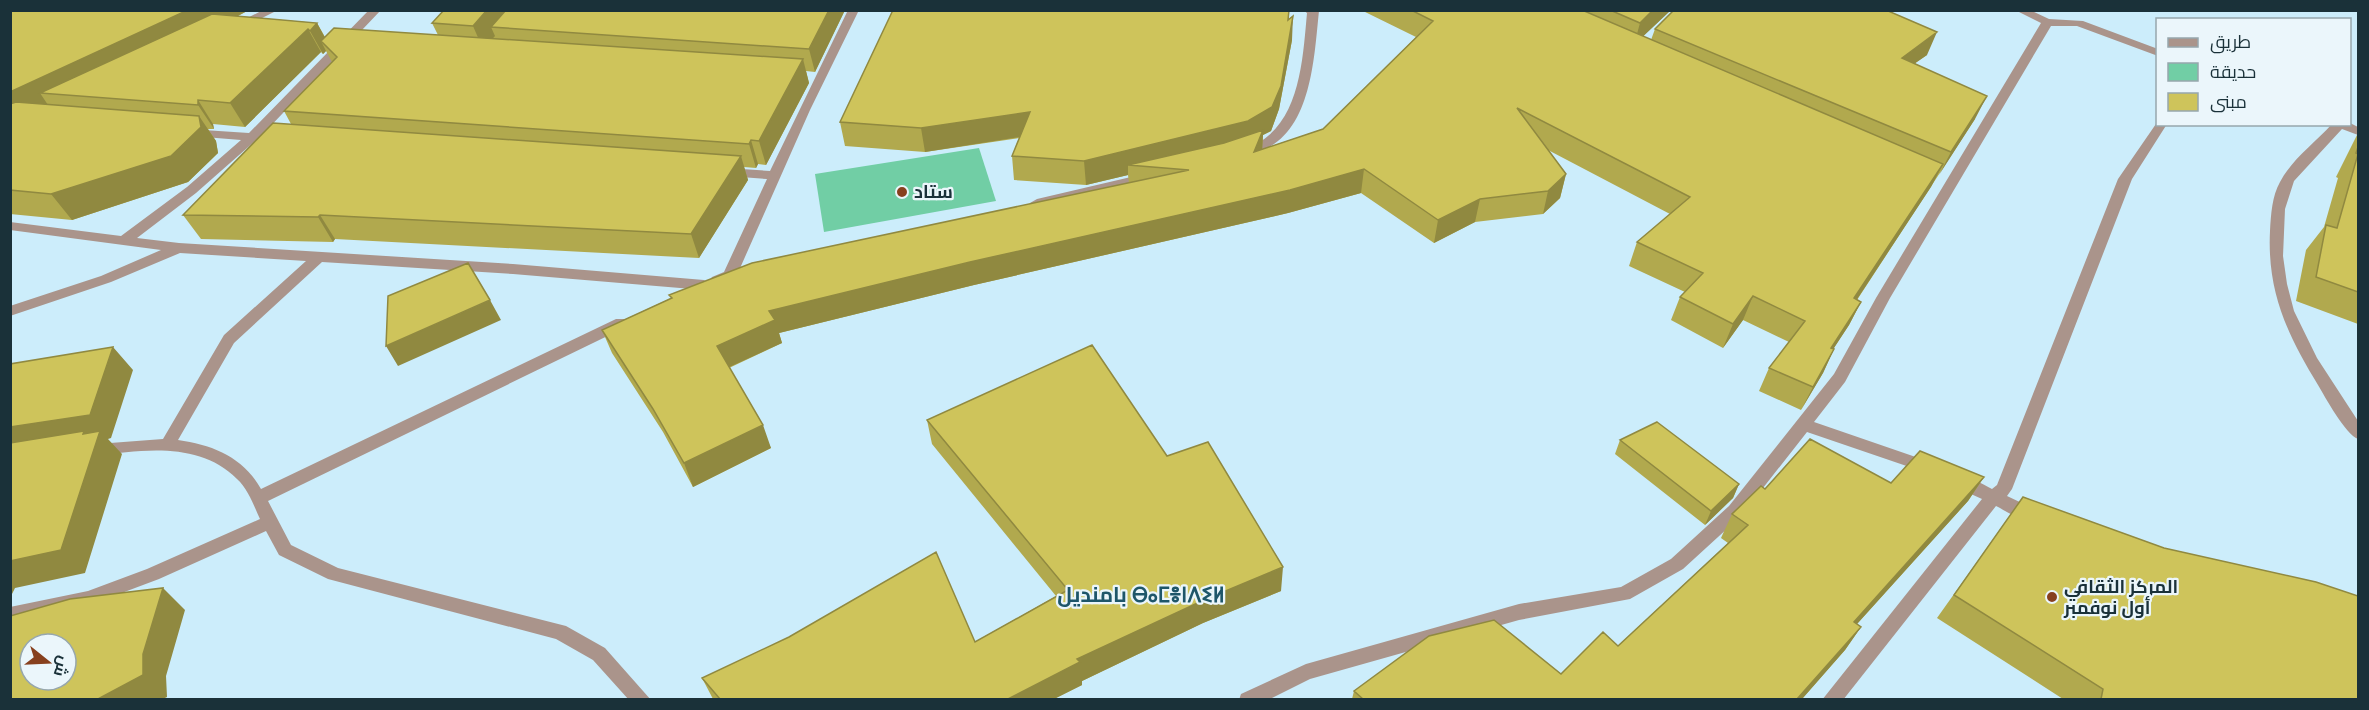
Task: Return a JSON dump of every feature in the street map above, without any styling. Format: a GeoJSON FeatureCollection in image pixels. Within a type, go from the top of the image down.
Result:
{"type":"FeatureCollection","features":[{"type":"Feature","properties":{"kind":"street"},"geometry":{"type":"LineString","coordinates":[[226,31],[273,10]]}},
{"type":"Feature","properties":{"kind":"street"},"geometry":{"type":"LineString","coordinates":[[123,241],[208,178],[350,45],[376,10]]}},
{"type":"Feature","properties":{"kind":"street"},"geometry":{"type":"LineString","coordinates":[[730,275],[775,175],[814,77],[854,10]]}},
{"type":"Feature","properties":{"kind":"street"},"geometry":{"type":"LineString","coordinates":[[2020,10],[2047,22],[2079,22],[2156,52]]}},
{"type":"Feature","properties":{"kind":"street"},"geometry":{"type":"LineString","coordinates":[[1230,156],[1266,144],[1288,122],[1309,49],[1311,11]]}},
{"type":"Feature","properties":{"kind":"street"},"geometry":{"type":"LineString","coordinates":[[1248,699],[1306,672],[1520,612],[1624,594],[1677,564],[1735,511],[1840,378],[1945,185],[2047,22]]}},
{"type":"Feature","properties":{"kind":"street"},"geometry":{"type":"LineString","coordinates":[[1830,699],[1992,499],[2004,489],[2125,179],[2160,126]]}},
{"type":"Feature","properties":{"kind":"street"},"geometry":{"type":"LineString","coordinates":[[2338,126],[2287,180],[2279,203],[2276,274],[2282,300],[2300,344],[2358,433]]}},
{"type":"Feature","properties":{"kind":"street"},"geometry":{"type":"LineString","coordinates":[[176,131],[297,141]]}},
{"type":"Feature","properties":{"kind":"street"},"geometry":{"type":"LineString","coordinates":[[716,171],[775,175]]}},
{"type":"Feature","properties":{"kind":"street"},"geometry":{"type":"LineString","coordinates":[[1026,205],[1158,174]]}},
{"type":"Feature","properties":{"kind":"street"},"geometry":{"type":"LineString","coordinates":[[10,226],[179,248],[513,269],[704,285]]}},
{"type":"Feature","properties":{"kind":"street"},"geometry":{"type":"LineString","coordinates":[[10,311],[106,279],[179,248]]}},
{"type":"Feature","properties":{"kind":"street"},"geometry":{"type":"LineString","coordinates":[[167,445],[229,339],[319,257]]}},
{"type":"Feature","properties":{"kind":"street"},"geometry":{"type":"LineString","coordinates":[[670,299],[730,275],[753,269]]}},
{"type":"Feature","properties":{"kind":"street"},"geometry":{"type":"LineString","coordinates":[[258,498],[639,314]]}},
{"type":"Feature","properties":{"kind":"street"},"geometry":{"type":"LineString","coordinates":[[1805,425],[1942,472],[1992,499],[2052,524]]}},
{"type":"Feature","properties":{"kind":"street"},"geometry":{"type":"LineString","coordinates":[[85,451],[152,443],[188,447],[219,458],[244,475],[285,550],[334,574],[560,632],[599,654],[642,699]]}},
{"type":"Feature","properties":{"kind":"street"},"geometry":{"type":"LineString","coordinates":[[10,615],[89,598],[153,574],[270,522]]}},
{"type":"Feature","properties":{"kind":"green space"},"geometry":{"type":"Polygon","coordinates":[[[979,148],[996,201],[824,232],[815,174],[979,148]]]}},
{"type":"Feature","properties":{"kind":"building"},"geometry":{"type":"Polygon","coordinates":[[[10,10],[188,10],[10,92],[10,10]]]}},
{"type":"Feature","properties":{"kind":"building"},"geometry":{"type":"Polygon","coordinates":[[[444,10],[487,10],[473,26],[432,23],[444,10]]]}},
{"type":"Feature","properties":{"kind":"building"},"geometry":{"type":"Polygon","coordinates":[[[506,10],[829,10],[809,49],[491,27],[506,10]]]}},
{"type":"Feature","properties":{"kind":"building"},"geometry":{"type":"Polygon","coordinates":[[[893,10],[1289,10],[1288,20],[1293,16],[1281,86],[1272,107],[1248,121],[1084,161],[1012,156],[1030,112],[921,128],[840,122],[893,10]]]}},
{"type":"Feature","properties":{"kind":"building"},"geometry":{"type":"Polygon","coordinates":[[[1411,10],[1582,10],[1943,164],[1854,298],[1861,302],[1831,348],[1834,349],[1813,387],[1769,368],[1805,321],[1753,296],[1733,324],[1680,297],[1703,273],[1637,242],[1690,197],[1517,108],[1566,174],[1548,191],[1480,199],[1438,220],[1364,169],[1290,190],[970,262],[769,311],[775,320],[717,346],[763,425],[684,463],[653,409],[602,330],[672,298],[669,295],[752,263],[1189,170],[1128,165],[1224,143],[1263,130],[1254,152],[1323,129],[1433,21],[1411,10]]]}},
{"type":"Feature","properties":{"kind":"building"},"geometry":{"type":"Polygon","coordinates":[[[1610,10],[1653,10],[1640,23],[1610,10]]]}},
{"type":"Feature","properties":{"kind":"building"},"geometry":{"type":"Polygon","coordinates":[[[1674,10],[1886,10],[1937,32],[1902,58],[1987,96],[1951,152],[1655,29],[1674,10]]]}},
{"type":"Feature","properties":{"kind":"building"},"geometry":{"type":"Polygon","coordinates":[[[212,14],[317,23],[230,103],[198,100],[198,105],[40,93],[212,14]]]}},
{"type":"Feature","properties":{"kind":"building"},"geometry":{"type":"Polygon","coordinates":[[[334,28],[803,59],[759,141],[751,140],[749,144],[284,111],[337,57],[321,41],[334,28]]]}},
{"type":"Feature","properties":{"kind":"building"},"geometry":{"type":"Polygon","coordinates":[[[16,102],[199,116],[201,127],[171,156],[51,194],[10,190],[10,104],[16,102]]]}},
{"type":"Feature","properties":{"kind":"building"},"geometry":{"type":"Polygon","coordinates":[[[273,123],[741,156],[691,234],[320,215],[318,217],[183,215],[273,123]]]}},
{"type":"Feature","properties":{"kind":"building"},"geometry":{"type":"Polygon","coordinates":[[[2358,154],[2358,292],[2316,277],[2326,225],[2337,228],[2358,154]]]}},
{"type":"Feature","properties":{"kind":"building"},"geometry":{"type":"Polygon","coordinates":[[[468,263],[490,300],[386,346],[388,296],[468,263]]]}},
{"type":"Feature","properties":{"kind":"building"},"geometry":{"type":"Polygon","coordinates":[[[1092,345],[1167,456],[1208,442],[1283,567],[1204,600],[1077,659],[1080,662],[1008,699],[720,699],[702,678],[789,637],[936,552],[975,642],[1068,590],[927,420],[1092,345]]]}},
{"type":"Feature","properties":{"kind":"building"},"geometry":{"type":"Polygon","coordinates":[[[113,347],[90,415],[10,427],[10,364],[113,347]]]}},
{"type":"Feature","properties":{"kind":"building"},"geometry":{"type":"Polygon","coordinates":[[[1657,422],[1739,484],[1711,511],[1620,440],[1657,422]]]}},
{"type":"Feature","properties":{"kind":"building"},"geometry":{"type":"Polygon","coordinates":[[[84,431],[83,434],[100,431],[61,550],[10,561],[10,443],[84,431]]]}},
{"type":"Feature","properties":{"kind":"building"},"geometry":{"type":"Polygon","coordinates":[[[1810,439],[1891,483],[1920,451],[1984,477],[1854,622],[1861,627],[1797,699],[1363,699],[1354,691],[1429,636],[1494,620],[1561,674],[1603,632],[1618,646],[1748,525],[1732,514],[1761,486],[1765,489],[1810,439]]]}},
{"type":"Feature","properties":{"kind":"building"},"geometry":{"type":"Polygon","coordinates":[[[2023,497],[2164,548],[2316,582],[2358,596],[2358,699],[2101,699],[2103,689],[1954,595],[2023,497]]]}},
{"type":"Feature","properties":{"kind":"building"},"geometry":{"type":"Polygon","coordinates":[[[163,588],[143,654],[143,675],[98,699],[10,699],[10,616],[70,599],[163,588]]]}},
{"type":"Feature","properties":{"kind":"place","name":"ستاد"},"geometry":{"type":"Point","coordinates":[902,192]}},
{"type":"Feature","properties":{"kind":"place","name":"المركز الثقافي أول نوفمبر"},"geometry":{"type":"Point","coordinates":[2052,597]}},
{"type":"Feature","properties":{"kind":"district","name":"بامنديل ⴱⴰⵎⴻⵏⴷⵉⵍ"},"geometry":{"type":"Point","coordinates":[1141,595]}}]}
